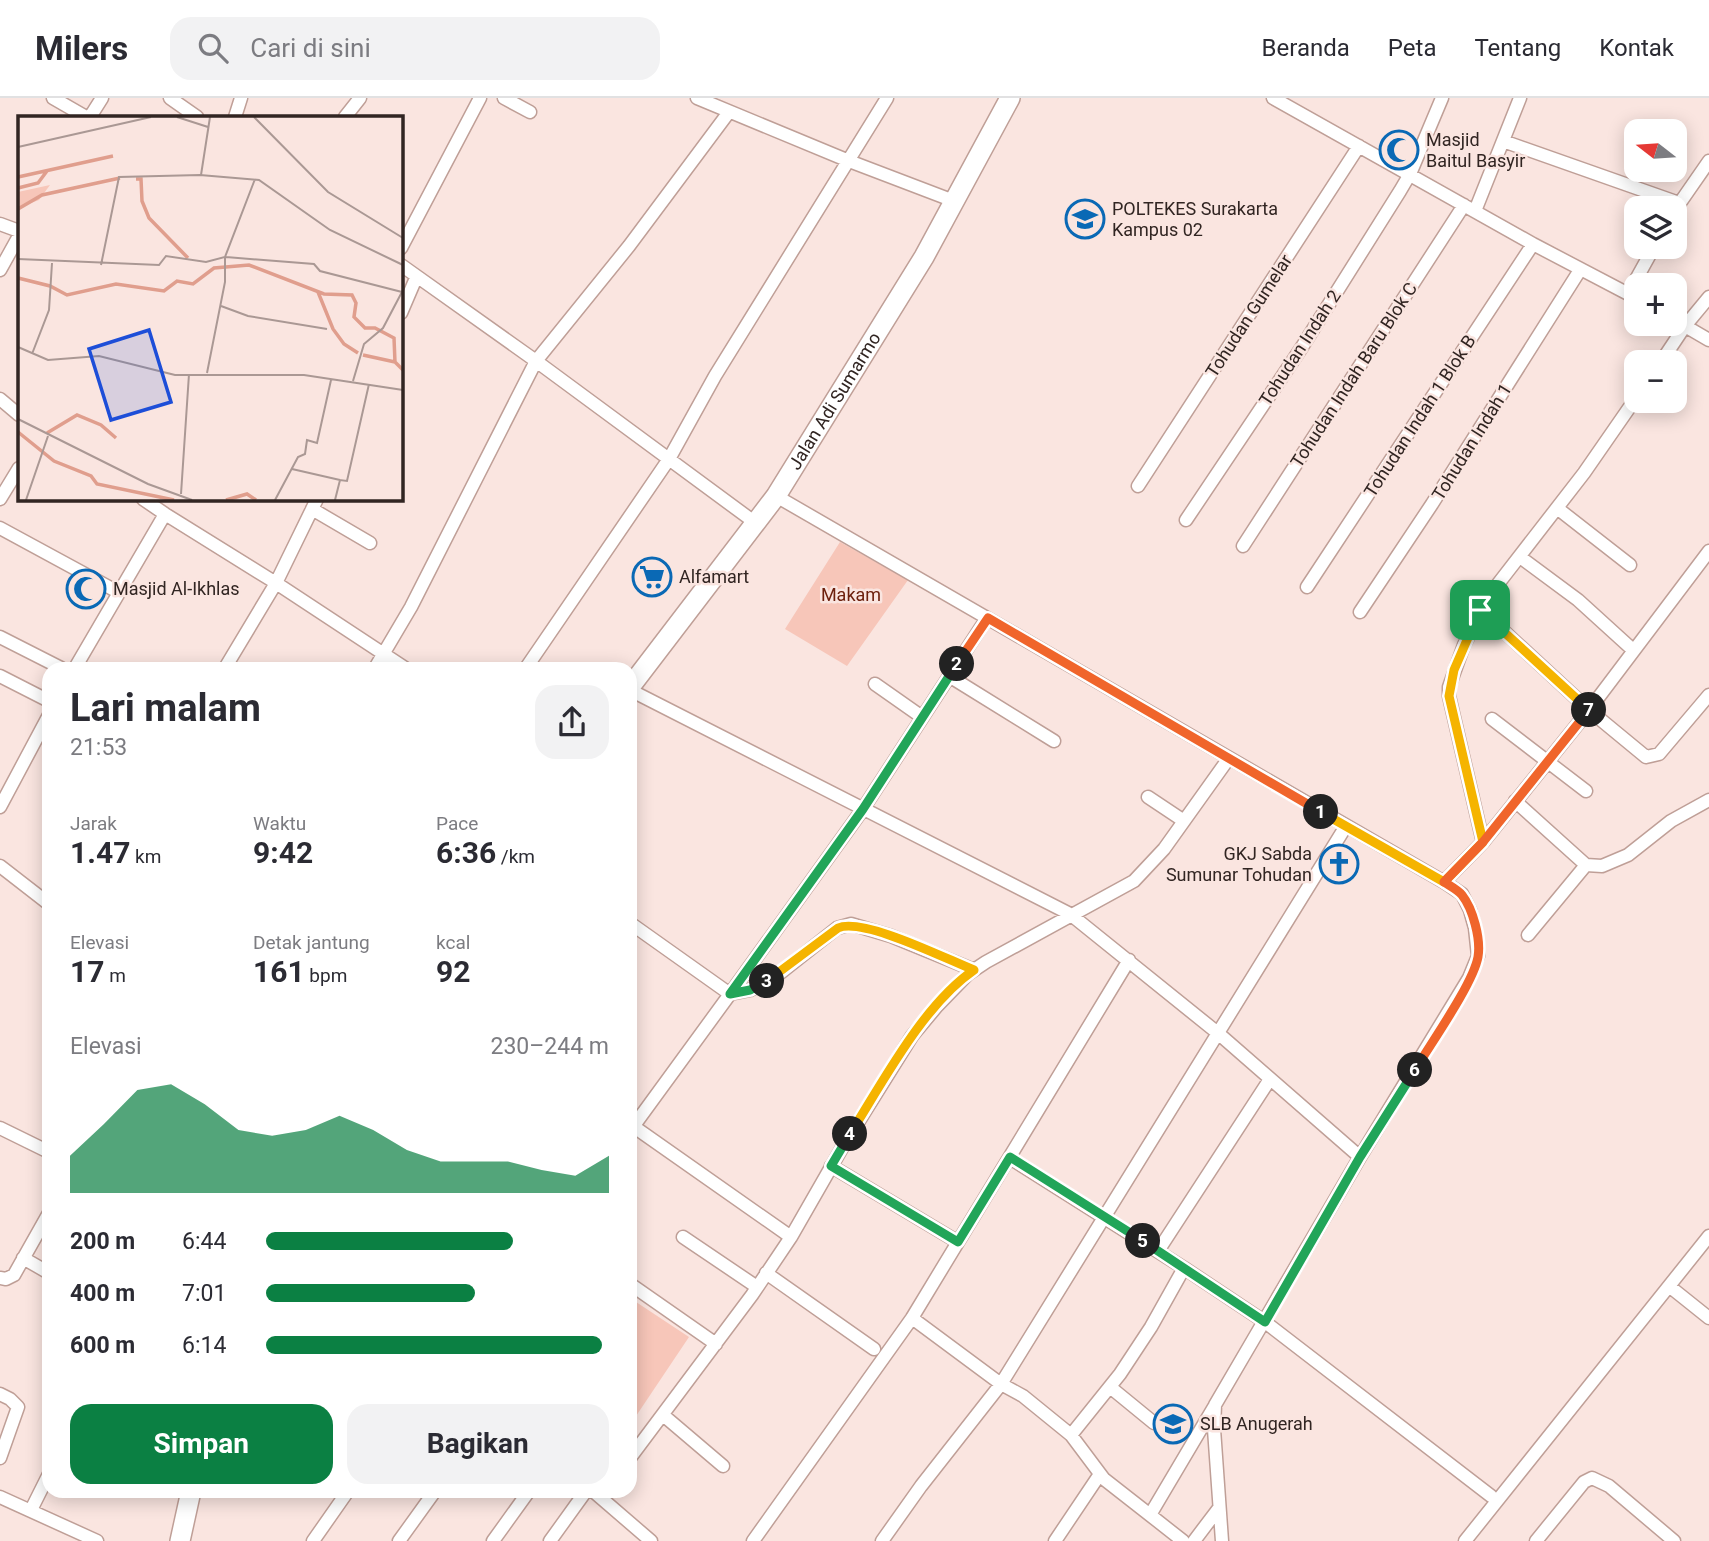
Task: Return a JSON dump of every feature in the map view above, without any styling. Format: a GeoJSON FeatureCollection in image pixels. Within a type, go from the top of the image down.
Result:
{"type":"FeatureCollection","features":[{"type":"Feature","properties":{"kind":"main road","name":"Jalan Adi Sumarmo"},"geometry":{"type":"LineString","coordinates":[[637,680],[776,496],[924,257],[1010,98]]}},
{"type":"Feature","properties":{"kind":"main road"},"geometry":{"type":"LineString","coordinates":[[180,1541],[188,1498]]}},
{"type":"Feature","properties":{"kind":"street"},"geometry":{"type":"LineString","coordinates":[[53,98],[86,116]]}},
{"type":"Feature","properties":{"kind":"street"},"geometry":{"type":"LineString","coordinates":[[89,116],[102,98]]}},
{"type":"Feature","properties":{"kind":"street"},"geometry":{"type":"LineString","coordinates":[[170,98],[196,116]]}},
{"type":"Feature","properties":{"kind":"street"},"geometry":{"type":"LineString","coordinates":[[235,116],[242,98]]}},
{"type":"Feature","properties":{"kind":"street"},"geometry":{"type":"LineString","coordinates":[[346,116],[360,98]]}},
{"type":"Feature","properties":{"kind":"street"},"geometry":{"type":"LineString","coordinates":[[402,245],[480,98]]}},
{"type":"Feature","properties":{"kind":"street"},"geometry":{"type":"LineString","coordinates":[[504,98],[530,111]]}},
{"type":"Feature","properties":{"kind":"street"},"geometry":{"type":"LineString","coordinates":[[697,98],[954,201]]}},
{"type":"Feature","properties":{"kind":"street"},"geometry":{"type":"LineString","coordinates":[[530,662],[669,459],[715,376],[887,98]]}},
{"type":"Feature","properties":{"kind":"street"},"geometry":{"type":"LineString","coordinates":[[1273,98],[1624,292]]}},
{"type":"Feature","properties":{"kind":"street","name":"Tohudan Indah 2"},"geometry":{"type":"LineString","coordinates":[[1186,520],[1302,346],[1410,174],[1442,98]]}},
{"type":"Feature","properties":{"kind":"street","name":"Tohudan Indah Baru Blok C"},"geometry":{"type":"LineString","coordinates":[[1243,546],[1469,208],[1503,141],[1520,98]]}},
{"type":"Feature","properties":{"kind":"street"},"geometry":{"type":"LineString","coordinates":[[379,662],[411,607],[536,361],[629,246],[730,112]]}},
{"type":"Feature","properties":{"kind":"street"},"geometry":{"type":"LineString","coordinates":[[1503,141],[1648,196]]}},
{"type":"Feature","properties":{"kind":"street","name":"Tohudan Gumelar"},"geometry":{"type":"LineString","coordinates":[[1138,486],[1359,146]]}},
{"type":"Feature","properties":{"kind":"street"},"geometry":{"type":"LineString","coordinates":[[1685,196],[1709,161]]}},
{"type":"Feature","properties":{"kind":"street"},"geometry":{"type":"LineString","coordinates":[[0,224],[18,233]]}},
{"type":"Feature","properties":{"kind":"street","name":"Tohudan Indah 1 Blok B"},"geometry":{"type":"LineString","coordinates":[[1307,587],[1533,244]]}},
{"type":"Feature","properties":{"kind":"street"},"geometry":{"type":"LineString","coordinates":[[0,270],[15,255]]}},
{"type":"Feature","properties":{"kind":"street"},"geometry":{"type":"LineString","coordinates":[[402,266],[757,524]]}},
{"type":"Feature","properties":{"kind":"street","name":"Tohudan Indah 1"},"geometry":{"type":"LineString","coordinates":[[1360,612],[1432,504],[1580,270]]}},
{"type":"Feature","properties":{"kind":"street"},"geometry":{"type":"LineString","coordinates":[[402,311],[416,278]]}},
{"type":"Feature","properties":{"kind":"street"},"geometry":{"type":"LineString","coordinates":[[1687,317],[1709,297]]}},
{"type":"Feature","properties":{"kind":"street"},"geometry":{"type":"LineString","coordinates":[[1687,327],[1709,340]]}},
{"type":"Feature","properties":{"kind":"street"},"geometry":{"type":"LineString","coordinates":[[0,399],[18,414]]}},
{"type":"Feature","properties":{"kind":"street"},"geometry":{"type":"LineString","coordinates":[[1480,845],[1449,696],[1454,670],[1480,610],[1625,413]]}},
{"type":"Feature","properties":{"kind":"street"},"geometry":{"type":"LineString","coordinates":[[0,499],[18,470]]}},
{"type":"Feature","properties":{"kind":"street"},"geometry":{"type":"LineString","coordinates":[[776,496],[1444,882],[1462,894],[1470,910],[1478,956],[1456,1002],[1360,1157],[1150,1515]]}},
{"type":"Feature","properties":{"kind":"street"},"geometry":{"type":"LineString","coordinates":[[144,500],[395,662]]}},
{"type":"Feature","properties":{"kind":"street"},"geometry":{"type":"LineString","coordinates":[[229,662],[276,583],[314,504],[370,543]]}},
{"type":"Feature","properties":{"kind":"street"},"geometry":{"type":"LineString","coordinates":[[1557,508],[1630,565]]}},
{"type":"Feature","properties":{"kind":"street"},"geometry":{"type":"LineString","coordinates":[[78,662],[165,514]]}},
{"type":"Feature","properties":{"kind":"street"},"geometry":{"type":"LineString","coordinates":[[0,528],[118,592]]}},
{"type":"Feature","properties":{"kind":"street"},"geometry":{"type":"LineString","coordinates":[[1444,882],[1480,845],[1589,710],[1709,551]]}},
{"type":"Feature","properties":{"kind":"street"},"geometry":{"type":"LineString","coordinates":[[1521,557],[1578,600],[1633,650]]}},
{"type":"Feature","properties":{"kind":"street"},"geometry":{"type":"LineString","coordinates":[[1480,610],[1642,755],[1649,757],[1659,754],[1709,695]]}},
{"type":"Feature","properties":{"kind":"street"},"geometry":{"type":"LineString","coordinates":[[637,1119],[863,809],[988,618]]}},
{"type":"Feature","properties":{"kind":"street"},"geometry":{"type":"LineString","coordinates":[[0,637],[49,662]]}},
{"type":"Feature","properties":{"kind":"street"},"geometry":{"type":"LineString","coordinates":[[950,676],[1054,741]]}},
{"type":"Feature","properties":{"kind":"street"},"geometry":{"type":"LineString","coordinates":[[0,677],[42,698]]}},
{"type":"Feature","properties":{"kind":"street"},"geometry":{"type":"LineString","coordinates":[[876,684],[922,718]]}},
{"type":"Feature","properties":{"kind":"street"},"geometry":{"type":"LineString","coordinates":[[637,693],[1070,914],[1219,1034],[1360,1157]]}},
{"type":"Feature","properties":{"kind":"street"},"geometry":{"type":"LineString","coordinates":[[1492,719],[1586,791]]}},
{"type":"Feature","properties":{"kind":"street"},"geometry":{"type":"LineString","coordinates":[[0,807],[42,737]]}},
{"type":"Feature","properties":{"kind":"street"},"geometry":{"type":"LineString","coordinates":[[637,1449],[716,1344],[791,1237],[831,1166],[912,1036],[937,1006],[974,970],[1070,914],[1134,881],[1146,870],[1184,821],[1229,758]]}},
{"type":"Feature","properties":{"kind":"street"},"geometry":{"type":"LineString","coordinates":[[1148,797],[1184,821]]}},
{"type":"Feature","properties":{"kind":"street"},"geometry":{"type":"LineString","coordinates":[[1516,801],[1586,864],[1602,866],[1617,861],[1671,821],[1709,800]]}},
{"type":"Feature","properties":{"kind":"street"},"geometry":{"type":"LineString","coordinates":[[882,1541],[921,1486],[1001,1384],[1346,827]]}},
{"type":"Feature","properties":{"kind":"street"},"geometry":{"type":"LineString","coordinates":[[1528,935],[1586,864]]}},
{"type":"Feature","properties":{"kind":"street"},"geometry":{"type":"LineString","coordinates":[[0,866],[42,899]]}},
{"type":"Feature","properties":{"kind":"street"},"geometry":{"type":"LineString","coordinates":[[637,928],[730,994],[750,990],[774,978],[838,928],[851,924],[891,936],[974,970]]}},
{"type":"Feature","properties":{"kind":"street"},"geometry":{"type":"LineString","coordinates":[[753,1541],[912,1318],[1129,960]]}},
{"type":"Feature","properties":{"kind":"street"},"geometry":{"type":"LineString","coordinates":[[1158,1251],[1270,1079]]}},
{"type":"Feature","properties":{"kind":"street"},"geometry":{"type":"LineString","coordinates":[[0,1128],[42,1149]]}},
{"type":"Feature","properties":{"kind":"street"},"geometry":{"type":"LineString","coordinates":[[637,1131],[791,1237]]}},
{"type":"Feature","properties":{"kind":"street"},"geometry":{"type":"LineString","coordinates":[[1010,1157],[1265,1322],[1491,1496]]}},
{"type":"Feature","properties":{"kind":"street"},"geometry":{"type":"LineString","coordinates":[[831,1166],[958,1242]]}},
{"type":"Feature","properties":{"kind":"street"},"geometry":{"type":"LineString","coordinates":[[0,1278],[6,1279],[14,1275],[42,1225]]}},
{"type":"Feature","properties":{"kind":"street"},"geometry":{"type":"LineString","coordinates":[[1465,1541],[1709,1236]]}},
{"type":"Feature","properties":{"kind":"street"},"geometry":{"type":"LineString","coordinates":[[683,1237],[757,1287]]}},
{"type":"Feature","properties":{"kind":"street"},"geometry":{"type":"LineString","coordinates":[[23,1258],[42,1269]]}},
{"type":"Feature","properties":{"kind":"street"},"geometry":{"type":"LineString","coordinates":[[1071,1435],[1110,1387],[1151,1327],[1184,1268]]}},
{"type":"Feature","properties":{"kind":"street"},"geometry":{"type":"LineString","coordinates":[[766,1273],[874,1349]]}},
{"type":"Feature","properties":{"kind":"street"},"geometry":{"type":"LineString","coordinates":[[1669,1286],[1709,1318]]}},
{"type":"Feature","properties":{"kind":"street"},"geometry":{"type":"LineString","coordinates":[[637,1289],[716,1344]]}},
{"type":"Feature","properties":{"kind":"street"},"geometry":{"type":"LineString","coordinates":[[912,1318],[1001,1384],[1023,1396],[1071,1435],[1114,1488],[1184,1541]]}},
{"type":"Feature","properties":{"kind":"street"},"geometry":{"type":"LineString","coordinates":[[1110,1387],[1154,1423]]}},
{"type":"Feature","properties":{"kind":"street"},"geometry":{"type":"LineString","coordinates":[[0,1394],[15,1402],[18,1407],[0,1458]]}},
{"type":"Feature","properties":{"kind":"street"},"geometry":{"type":"LineString","coordinates":[[1214,1405],[1222,1541]]}},
{"type":"Feature","properties":{"kind":"street"},"geometry":{"type":"LineString","coordinates":[[663,1415],[723,1466]]}},
{"type":"Feature","properties":{"kind":"street"},"geometry":{"type":"LineString","coordinates":[[1055,1541],[1100,1474]]}},
{"type":"Feature","properties":{"kind":"street"},"geometry":{"type":"LineString","coordinates":[[1536,1541],[1584,1482],[1592,1478],[1609,1486],[1667,1539]]}},
{"type":"Feature","properties":{"kind":"street"},"geometry":{"type":"LineString","coordinates":[[31,1510],[42,1489]]}},
{"type":"Feature","properties":{"kind":"street"},"geometry":{"type":"LineString","coordinates":[[0,1497],[97,1541]]}},
{"type":"Feature","properties":{"kind":"street"},"geometry":{"type":"LineString","coordinates":[[313,1541],[343,1498]]}},
{"type":"Feature","properties":{"kind":"street"},"geometry":{"type":"LineString","coordinates":[[399,1541],[430,1498]]}},
{"type":"Feature","properties":{"kind":"street"},"geometry":{"type":"LineString","coordinates":[[493,1541],[524,1498]]}},
{"type":"Feature","properties":{"kind":"street"},"geometry":{"type":"LineString","coordinates":[[550,1541],[581,1498]]}},
{"type":"Feature","properties":{"kind":"street"},"geometry":{"type":"LineString","coordinates":[[605,1498],[651,1541]]}},
{"type":"Feature","properties":{"kind":"street"},"geometry":{"type":"LineString","coordinates":[[1194,1541],[1219,1508]]}},
{"type":"Feature","properties":{"kind":"green space","name":"Makam"},"geometry":{"type":"Polygon","coordinates":[[[840,542],[908,580],[847,666],[785,629],[840,542]]]}},
{"type":"Feature","properties":{"kind":"green space"},"geometry":{"type":"Polygon","coordinates":[[[637,1303],[689,1337],[637,1415],[637,1303]]]}},
{"type":"Feature","properties":{"kind":"place","name":"Masjid Baitul Basyir"},"geometry":{"type":"Point","coordinates":[1399,150]}},
{"type":"Feature","properties":{"kind":"place","name":"POLTEKES Surakarta Kampus 02"},"geometry":{"type":"Point","coordinates":[1085,219]}},
{"type":"Feature","properties":{"kind":"place","name":"Alfamart"},"geometry":{"type":"Point","coordinates":[652,577]}},
{"type":"Feature","properties":{"kind":"place","name":"Masjid Al-Ikhlas"},"geometry":{"type":"Point","coordinates":[86,589]}},
{"type":"Feature","properties":{"kind":"place","name":"GKJ Sabda Sumunar Tohudan"},"geometry":{"type":"Point","coordinates":[1339,864]}},
{"type":"Feature","properties":{"kind":"place","name":"SLB Anugerah"},"geometry":{"type":"Point","coordinates":[1173,1424]}},
{"type":"Feature","properties":{"kind":"route"},"geometry":{"type":"LineString","coordinates":[[1480,610],[1454,670],[1449,696],[1483,842],[1444,882],[988,618],[863,809],[730,994],[750,990],[774,978],[838,928],[851,924],[891,936],[974,970],[937,1006],[912,1036],[831,1166],[958,1242],[1010,1157],[1265,1322],[1360,1157],[1456,1002],[1475,965],[1478,945],[1470,910],[1462,894],[1444,882],[1462,864],[1483,842],[1589,710],[1480,610]]}}]}
